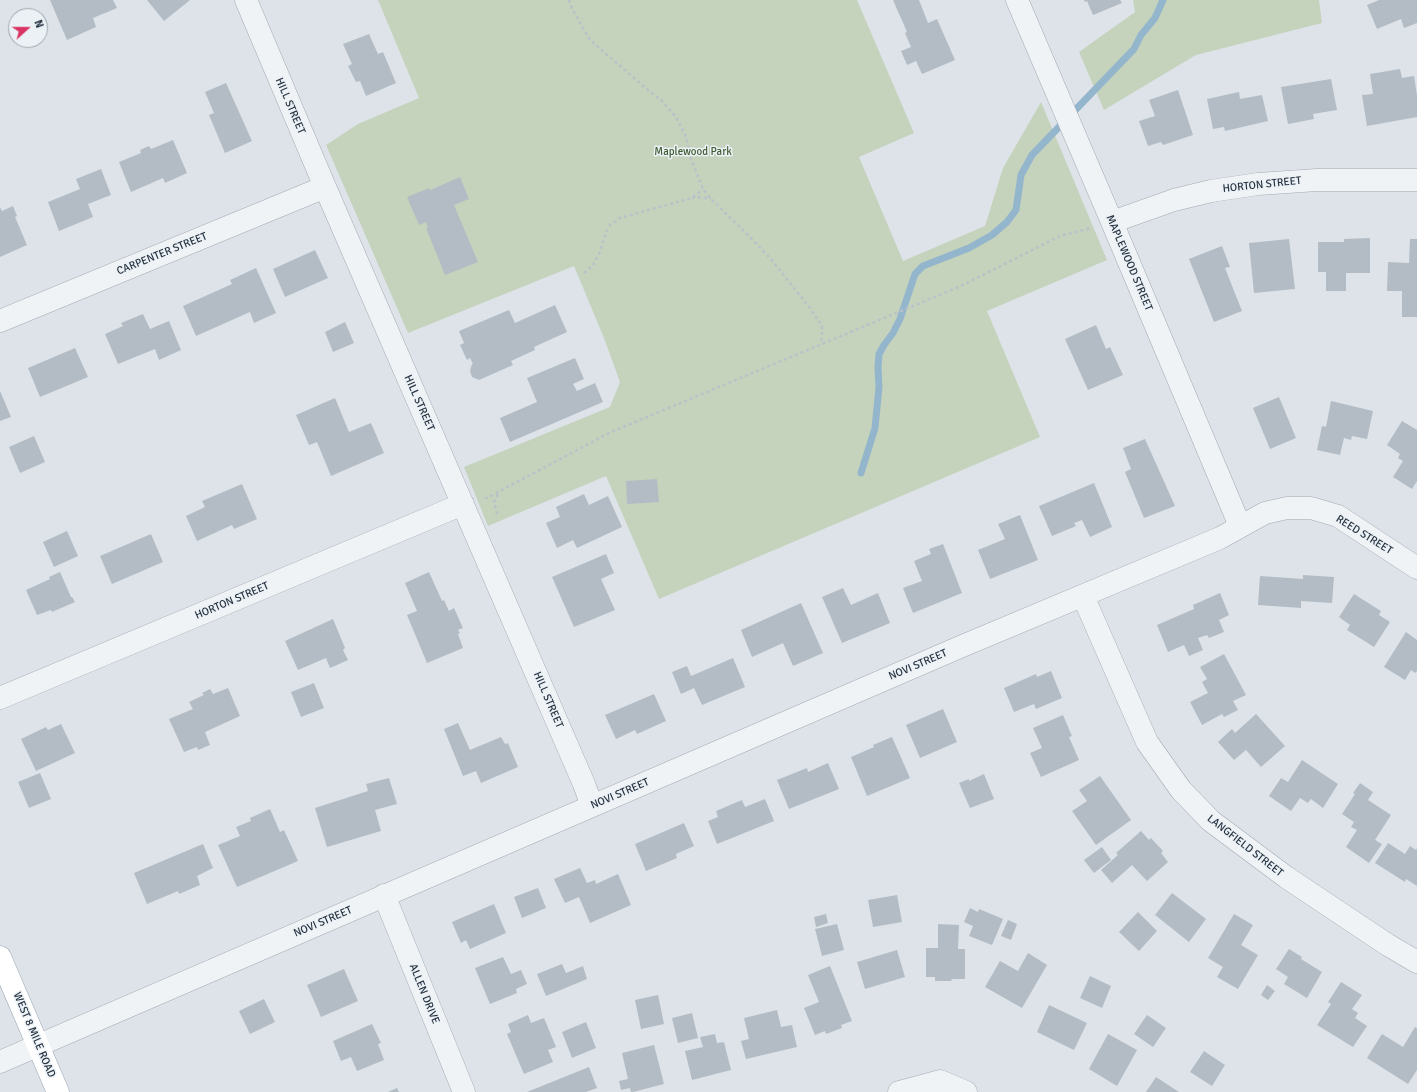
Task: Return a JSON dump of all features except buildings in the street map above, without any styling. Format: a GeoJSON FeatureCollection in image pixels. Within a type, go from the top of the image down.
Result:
{"type":"FeatureCollection","features":[{"type":"Feature","properties":{"kind":"main road","name":"WEST 8 MILE ROAD"},"geometry":{"type":"LineString","coordinates":[[0,957],[58,1092]]}},
{"type":"Feature","properties":{"kind":"street","name":"HILL STREET"},"geometry":{"type":"LineString","coordinates":[[246,0],[325,187],[584,784],[592,806]]}},
{"type":"Feature","properties":{"kind":"street","name":"MAPLEWOOD STREET"},"geometry":{"type":"LineString","coordinates":[[1017,0],[1240,526]]}},
{"type":"Feature","properties":{"kind":"street","name":"HORTON STREET"},"geometry":{"type":"LineString","coordinates":[[1112,222],[1181,198],[1211,191],[1258,184],[1317,180],[1417,180]]}},
{"type":"Feature","properties":{"kind":"street","name":"CARPENTER STREET"},"geometry":{"type":"LineString","coordinates":[[0,321],[325,187]]}},
{"type":"Feature","properties":{"kind":"street","name":"HORTON STREET"},"geometry":{"type":"LineString","coordinates":[[0,698],[463,504]]}},
{"type":"Feature","properties":{"kind":"street","name":"REED STREET"},"geometry":{"type":"LineString","coordinates":[[1240,526],[1265,512],[1286,508],[1311,508],[1338,516],[1417,568]]}},
{"type":"Feature","properties":{"kind":"street","name":"NOVI STREET"},"geometry":{"type":"LineString","coordinates":[[0,1062],[960,647],[1220,538],[1240,526]]}},
{"type":"Feature","properties":{"kind":"street","name":"LANGFIELD STREET"},"geometry":{"type":"LineString","coordinates":[[1083,596],[1147,742],[1181,790],[1210,822],[1286,877],[1388,945],[1417,962]]}},
{"type":"Feature","properties":{"kind":"street","name":"ALLEN DRIVE"},"geometry":{"type":"LineString","coordinates":[[384,896],[464,1092]]}},
{"type":"Feature","properties":{"kind":"street"},"geometry":{"type":"LineString","coordinates":[[899,1092],[940,1081],[966,1092]]}},
{"type":"Feature","properties":{"kind":"path"},"geometry":{"type":"LineString","coordinates":[[569,0],[590,40],[662,101],[676,117],[686,137],[691,159],[703,189],[711,199],[771,259],[809,307],[822,326],[821,345]]}},
{"type":"Feature","properties":{"kind":"path"},"geometry":{"type":"LineString","coordinates":[[692,198],[703,189]]}},
{"type":"Feature","properties":{"kind":"path"},"geometry":{"type":"LineString","coordinates":[[584,273],[593,265],[599,254],[606,232],[610,225],[620,218],[633,213],[692,198],[700,197],[711,199]]}},
{"type":"Feature","properties":{"kind":"path"},"geometry":{"type":"LineString","coordinates":[[463,504],[486,499],[611,432],[961,286],[1060,236],[1112,222]]}},
{"type":"Feature","properties":{"kind":"path"},"geometry":{"type":"LineString","coordinates":[[497,514],[494,502],[499,492]]}},
{"type":"Feature","properties":{"kind":"green space","name":"Maplewood Park"},"geometry":{"type":"Polygon","coordinates":[[[378,0],[857,0],[914,133],[859,157],[903,261],[985,226],[1003,168],[1041,102],[1107,260],[987,311],[1040,437],[659,599],[606,476],[488,526],[464,467],[610,407],[620,382],[604,338],[574,266],[408,333],[326,145],[358,124],[419,98],[378,0]]]}},
{"type":"Feature","properties":{"kind":"green space"},"geometry":{"type":"Polygon","coordinates":[[[1133,0],[1319,0],[1322,23],[1196,55],[1104,110],[1079,52],[1135,12],[1133,0]]]}},
{"type":"Feature","properties":{"kind":"waterway"},"geometry":{"type":"LineString","coordinates":[[861,473],[875,428],[879,387],[879,354],[893,333],[900,319],[915,274],[923,266],[969,248],[992,235],[1007,222],[1016,210],[1021,175],[1032,155],[1134,49],[1141,35],[1155,18],[1163,0]]}}]}
